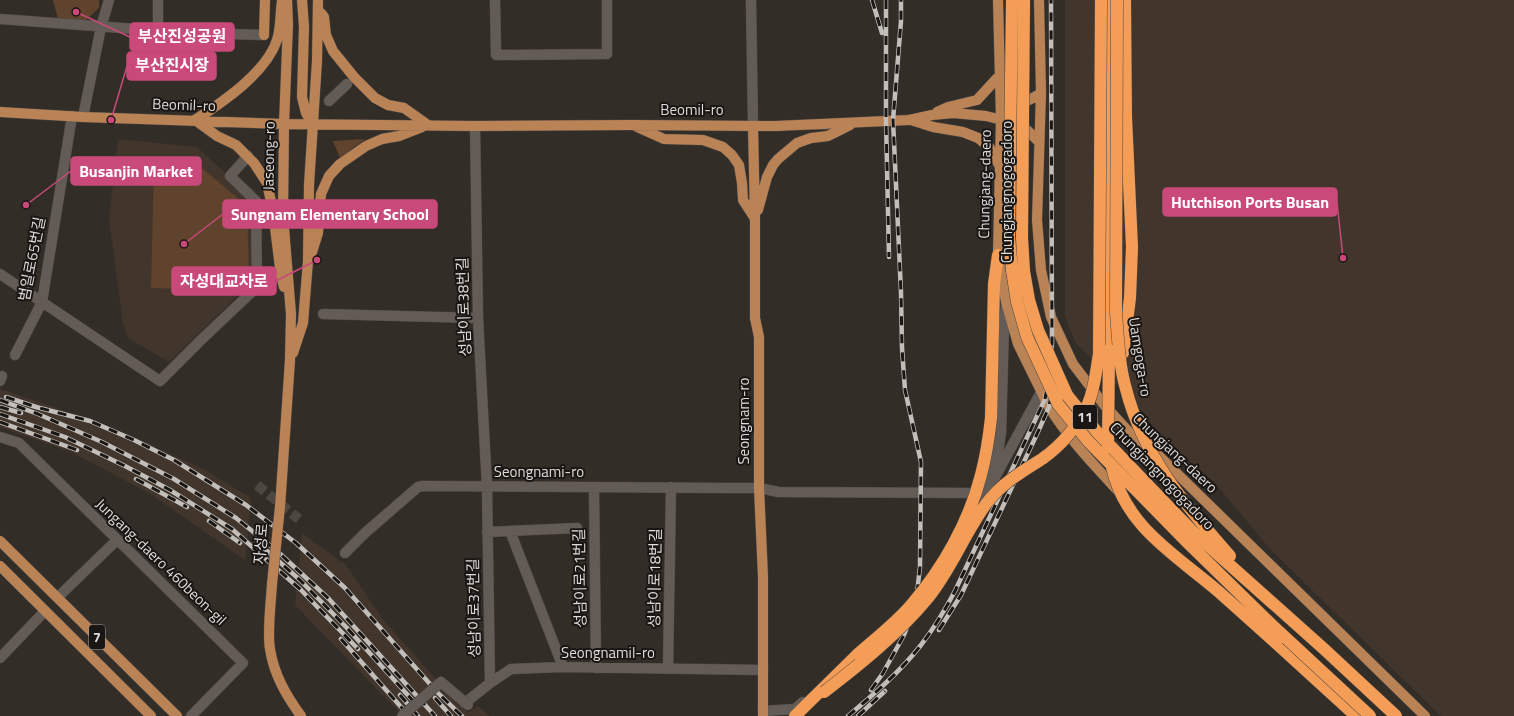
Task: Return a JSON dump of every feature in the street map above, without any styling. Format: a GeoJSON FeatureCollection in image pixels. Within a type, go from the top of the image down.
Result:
{"type":"FeatureCollection","features":[{"type":"Feature","properties":{"kind":"highway","name":"Chungjangnogogadoro"},"geometry":{"type":"LineString","coordinates":[[1012,0],[1009,237],[1012,270],[1017,302],[1027,337],[1058,404],[1088,441],[1187,542],[1274,627],[1370,716]]}},
{"type":"Feature","properties":{"kind":"highway","name":"Chungjangnogogadoro"},"geometry":{"type":"LineString","coordinates":[[1024,0],[1022,238],[1024,271],[1029,300],[1038,330],[1067,395],[1097,432],[1194,533],[1396,716]]}},
{"type":"Feature","properties":{"kind":"highway"},"geometry":{"type":"LineString","coordinates":[[795,716],[802,712],[858,666],[908,620],[941,580],[975,520],[999,489],[1015,476],[1056,448],[1078,422],[1088,402],[1099,354],[1101,0]]}},
{"type":"Feature","properties":{"kind":"highway","name":"Uamgoga-ro"},"geometry":{"type":"LineString","coordinates":[[1109,0],[1108,450],[1114,477],[1126,505],[1142,526],[1157,541],[1219,592],[1356,716]]}},
{"type":"Feature","properties":{"kind":"highway","name":"Uamgoga-ro"},"geometry":{"type":"LineString","coordinates":[[1117,0],[1116,313],[1118,343],[1126,388],[1139,429],[1157,464],[1188,509],[1236,562],[1324,650]]}},
{"type":"Feature","properties":{"kind":"highway"},"geometry":{"type":"LineString","coordinates":[[1124,0],[1126,109],[1132,272],[1130,298],[1122,346],[1123,382],[1140,427],[1157,454]]}},
{"type":"Feature","properties":{"kind":"highway"},"geometry":{"type":"LineString","coordinates":[[802,712],[911,605],[937,570],[958,534],[972,505],[988,446],[991,418],[994,284],[998,254]]}},
{"type":"Feature","properties":{"kind":"main road"},"geometry":{"type":"LineString","coordinates":[[264,35],[265,0]]}},
{"type":"Feature","properties":{"kind":"main road"},"geometry":{"type":"LineString","coordinates":[[283,0],[278,40],[267,59],[244,84],[218,106],[195,120],[217,136],[236,145],[248,156],[267,183],[273,211],[281,276],[291,314]]}},
{"type":"Feature","properties":{"kind":"main road","name":"Jaseong-ro"},"geometry":{"type":"LineString","coordinates":[[280,507],[290,360],[291,314],[283,216],[284,124],[288,24],[286,0]]}},
{"type":"Feature","properties":{"kind":"main road","name":"Jaseong-ro"},"geometry":{"type":"LineString","coordinates":[[302,0],[304,27],[302,98],[306,113],[313,125]]}},
{"type":"Feature","properties":{"kind":"main road","name":"Chungjang-daero"},"geometry":{"type":"LineString","coordinates":[[998,0],[1001,119],[998,254],[1006,302],[1018,344],[1041,392],[1055,416],[1088,457],[1212,592],[1350,716]]}},
{"type":"Feature","properties":{"kind":"main road","name":"Chungjang-daero"},"geometry":{"type":"LineString","coordinates":[[1039,0],[1041,93],[1037,220],[1042,270],[1051,317],[1072,364],[1105,406],[1127,430],[1157,454],[1425,716]]}},
{"type":"Feature","properties":{"kind":"main road"},"geometry":{"type":"LineString","coordinates":[[318,4],[324,17],[326,35],[333,51],[354,78],[375,98],[388,105],[404,108],[428,125]]}},
{"type":"Feature","properties":{"kind":"main road","name":"Jaseong-ro"},"geometry":{"type":"LineString","coordinates":[[290,360],[304,323],[308,261],[309,185],[317,61],[318,4]]}},
{"type":"Feature","properties":{"kind":"main road"},"geometry":{"type":"LineString","coordinates":[[909,120],[932,114],[948,107],[977,100],[1000,75]]}},
{"type":"Feature","properties":{"kind":"main road"},"geometry":{"type":"LineString","coordinates":[[1000,97],[1005,101],[1019,103],[1026,102],[1041,93]]}},
{"type":"Feature","properties":{"kind":"main road","name":"Beomil-ro"},"geometry":{"type":"LineString","coordinates":[[0,112],[83,117],[313,125],[776,126],[909,120]]}},
{"type":"Feature","properties":{"kind":"main road"},"geometry":{"type":"LineString","coordinates":[[932,114],[974,114],[1001,119],[1014,123],[1027,130],[1039,142]]}},
{"type":"Feature","properties":{"kind":"main road"},"geometry":{"type":"LineString","coordinates":[[909,120],[933,127],[963,132],[978,138],[990,148],[1000,166]]}},
{"type":"Feature","properties":{"kind":"main road"},"geometry":{"type":"LineString","coordinates":[[755,219],[767,177],[778,159],[797,143],[811,138],[828,136],[853,123]]}},
{"type":"Feature","properties":{"kind":"main road"},"geometry":{"type":"LineString","coordinates":[[308,261],[318,233],[321,194],[329,176],[340,164],[366,146],[382,139],[399,136],[428,125]]}},
{"type":"Feature","properties":{"kind":"main road"},"geometry":{"type":"LineString","coordinates":[[631,125],[664,139],[703,140],[723,147],[732,155],[739,166],[744,200],[755,219]]}},
{"type":"Feature","properties":{"kind":"main road","name":"Seongnam-ro"},"geometry":{"type":"LineString","coordinates":[[753,126],[755,318],[759,337],[759,488],[762,577],[763,713]]}},
{"type":"Feature","properties":{"kind":"main road","name":"자성로"},"geometry":{"type":"LineString","coordinates":[[280,507],[272,584],[270,648],[275,668],[284,692],[301,716]]}},
{"type":"Feature","properties":{"kind":"main road","name":"7"},"geometry":{"type":"LineString","coordinates":[[0,541],[177,716]]}},
{"type":"Feature","properties":{"kind":"main road","name":"7"},"geometry":{"type":"LineString","coordinates":[[0,566],[151,716]]}},
{"type":"Feature","properties":{"kind":"street"},"geometry":{"type":"LineString","coordinates":[[83,117],[101,27],[109,0]]}},
{"type":"Feature","properties":{"kind":"street"},"geometry":{"type":"LineString","coordinates":[[158,0],[158,30]]}},
{"type":"Feature","properties":{"kind":"street"},"geometry":{"type":"LineString","coordinates":[[495,0],[496,55],[607,54],[607,0]]}},
{"type":"Feature","properties":{"kind":"street"},"geometry":{"type":"LineString","coordinates":[[751,0],[753,126]]}},
{"type":"Feature","properties":{"kind":"street"},"geometry":{"type":"LineString","coordinates":[[0,19],[101,27],[264,35]]}},
{"type":"Feature","properties":{"kind":"street"},"geometry":{"type":"LineString","coordinates":[[329,101],[347,84]]}},
{"type":"Feature","properties":{"kind":"street","name":"범일로65번길"},"geometry":{"type":"LineString","coordinates":[[15,355],[42,302],[72,116]]}},
{"type":"Feature","properties":{"kind":"street","name":"성남이로38번길"},"geometry":{"type":"LineString","coordinates":[[475,126],[478,318],[487,487]]}},
{"type":"Feature","properties":{"kind":"street"},"geometry":{"type":"LineString","coordinates":[[0,274],[160,381],[257,287],[256,201],[230,176],[248,156]]}},
{"type":"Feature","properties":{"kind":"street"},"geometry":{"type":"LineString","coordinates":[[763,713],[795,709],[898,614],[928,580],[949,546],[973,493],[993,466],[998,452],[1001,433],[1006,302]]}},
{"type":"Feature","properties":{"kind":"street"},"geometry":{"type":"LineString","coordinates":[[323,314],[478,318]]}},
{"type":"Feature","properties":{"kind":"street"},"geometry":{"type":"LineString","coordinates":[[802,712],[913,610],[957,550],[1041,392]]}},
{"type":"Feature","properties":{"kind":"street","name":"Jungang-daero 460beon-gil"},"geometry":{"type":"LineString","coordinates":[[0,437],[19,444],[243,663],[191,716]]}},
{"type":"Feature","properties":{"kind":"street","name":"Seongnami-ro"},"geometry":{"type":"LineString","coordinates":[[345,553],[365,533],[418,487],[671,487],[759,488],[779,492],[973,493]]}},
{"type":"Feature","properties":{"kind":"street","name":"성남이로37번길"},"geometry":{"type":"LineString","coordinates":[[487,487],[490,683]]}},
{"type":"Feature","properties":{"kind":"street","name":"성남이로21번길"},"geometry":{"type":"LineString","coordinates":[[594,487],[596,668]]}},
{"type":"Feature","properties":{"kind":"street","name":"성남이로18번길"},"geometry":{"type":"LineString","coordinates":[[668,669],[671,487]]}},
{"type":"Feature","properties":{"kind":"street"},"geometry":{"type":"LineString","coordinates":[[487,532],[577,528]]}},
{"type":"Feature","properties":{"kind":"street"},"geometry":{"type":"LineString","coordinates":[[510,531],[563,668]]}},
{"type":"Feature","properties":{"kind":"street"},"geometry":{"type":"LineString","coordinates":[[58,597],[116,540]]}},
{"type":"Feature","properties":{"kind":"street"},"geometry":{"type":"LineString","coordinates":[[0,658],[45,611]]}},
{"type":"Feature","properties":{"kind":"street","name":"Seongnamil-ro"},"geometry":{"type":"LineString","coordinates":[[402,716],[441,682],[466,704],[490,683],[511,669],[596,668],[763,670]]}},
{"type":"Feature","properties":{"kind":"shaded area"},"geometry":{"type":"Polygon","coordinates":[[[53,0],[99,0],[99,8],[85,21],[58,19],[53,0]]]}},
{"type":"Feature","properties":{"kind":"shaded area"},"geometry":{"type":"Polygon","coordinates":[[[1065,0],[1514,0],[1514,716],[1441,716],[1269,548],[1215,483],[1155,431],[1145,414],[1075,342],[1065,316],[1065,0]]]}},
{"type":"Feature","properties":{"kind":"shaded area"},"geometry":{"type":"Polygon","coordinates":[[[118,139],[197,147],[256,201],[257,277],[169,362],[128,338],[123,324],[109,218],[118,139]]]}},
{"type":"Feature","properties":{"kind":"shaded area"},"geometry":{"type":"Polygon","coordinates":[[[365,139],[340,158],[333,141],[365,139]]]}},
{"type":"Feature","properties":{"kind":"shaded area"},"geometry":{"type":"Polygon","coordinates":[[[154,167],[203,169],[247,206],[249,276],[226,290],[151,288],[154,167]]]}},
{"type":"Feature","properties":{"kind":"shaded area"},"geometry":{"type":"Polygon","coordinates":[[[0,389],[77,415],[124,433],[205,470],[251,498],[245,560],[149,493],[71,452],[0,427],[0,389]]]}},
{"type":"Feature","properties":{"kind":"shaded area"},"geometry":{"type":"Polygon","coordinates":[[[302,533],[346,565],[382,618],[434,677],[468,712],[478,706],[490,716],[403,716],[295,605],[302,533]]]}},
{"type":"Feature","properties":{"kind":"tunnel"},"geometry":{"type":"LineString","coordinates":[[257,485],[299,519]]}},
{"type":"Feature","properties":{"kind":"railway"},"geometry":{"type":"LineString","coordinates":[[872,0],[882,33]]}},
{"type":"Feature","properties":{"kind":"railway"},"geometry":{"type":"LineString","coordinates":[[886,0],[886,120],[889,257]]}},
{"type":"Feature","properties":{"kind":"railway"},"geometry":{"type":"LineString","coordinates":[[871,690],[883,673],[904,635],[911,617],[917,593],[920,567],[921,462],[905,390],[893,120],[901,21],[901,0]]}},
{"type":"Feature","properties":{"kind":"railway"},"geometry":{"type":"LineString","coordinates":[[848,716],[904,665],[921,645],[939,619],[955,591],[1045,399],[1052,343],[1051,0]]}},
{"type":"Feature","properties":{"kind":"railway"},"geometry":{"type":"LineString","coordinates":[[939,630],[961,595],[1037,434],[1049,407],[1051,394]]}},
{"type":"Feature","properties":{"kind":"railway"},"geometry":{"type":"LineString","coordinates":[[6,397],[36,407],[90,421],[134,440],[174,460],[246,505],[296,543],[345,588],[437,692],[462,716]]}},
{"type":"Feature","properties":{"kind":"railway"},"geometry":{"type":"LineString","coordinates":[[0,400],[38,414],[102,442],[174,479],[236,518],[277,551],[329,599],[435,716]]}},
{"type":"Feature","properties":{"kind":"railway"},"geometry":{"type":"LineString","coordinates":[[0,407],[21,413]]}},
{"type":"Feature","properties":{"kind":"railway"},"geometry":{"type":"LineString","coordinates":[[0,414],[65,437],[125,466],[170,490],[232,529],[301,590],[358,649]]}},
{"type":"Feature","properties":{"kind":"railway"},"geometry":{"type":"LineString","coordinates":[[0,422],[77,450]]}},
{"type":"Feature","properties":{"kind":"railway"},"geometry":{"type":"LineString","coordinates":[[136,479],[187,507]]}},
{"type":"Feature","properties":{"kind":"railway"},"geometry":{"type":"LineString","coordinates":[[209,521],[240,543]]}},
{"type":"Feature","properties":{"kind":"railway"},"geometry":{"type":"LineString","coordinates":[[257,542],[300,580],[347,628],[415,703]]}},
{"type":"Feature","properties":{"kind":"railway"},"geometry":{"type":"LineString","coordinates":[[341,639],[409,716]]}},
{"type":"Feature","properties":{"kind":"railway"},"geometry":{"type":"LineString","coordinates":[[858,716],[885,691]]}},
{"type":"Feature","properties":{"kind":"railway"},"geometry":{"type":"LineString","coordinates":[[400,695],[418,716]]}},
{"type":"Feature","properties":{"kind":"railway"},"geometry":{"type":"LineString","coordinates":[[435,698],[451,716]]}},
{"type":"Feature","properties":{"kind":"place","name":"부산진성공원"},"geometry":{"type":"Point","coordinates":[76,12]}},
{"type":"Feature","properties":{"kind":"place","name":"부산진시장"},"geometry":{"type":"Point","coordinates":[111,120]}},
{"type":"Feature","properties":{"kind":"place","name":"Busanjin Market"},"geometry":{"type":"Point","coordinates":[26,205]}},
{"type":"Feature","properties":{"kind":"place","name":"Sungnam Elementary School"},"geometry":{"type":"Point","coordinates":[184,244]}},
{"type":"Feature","properties":{"kind":"place","name":"Hutchison Ports Busan"},"geometry":{"type":"Point","coordinates":[1343,258]}},
{"type":"Feature","properties":{"kind":"place","name":"자성대교차로"},"geometry":{"type":"Point","coordinates":[317,260]}}]}
